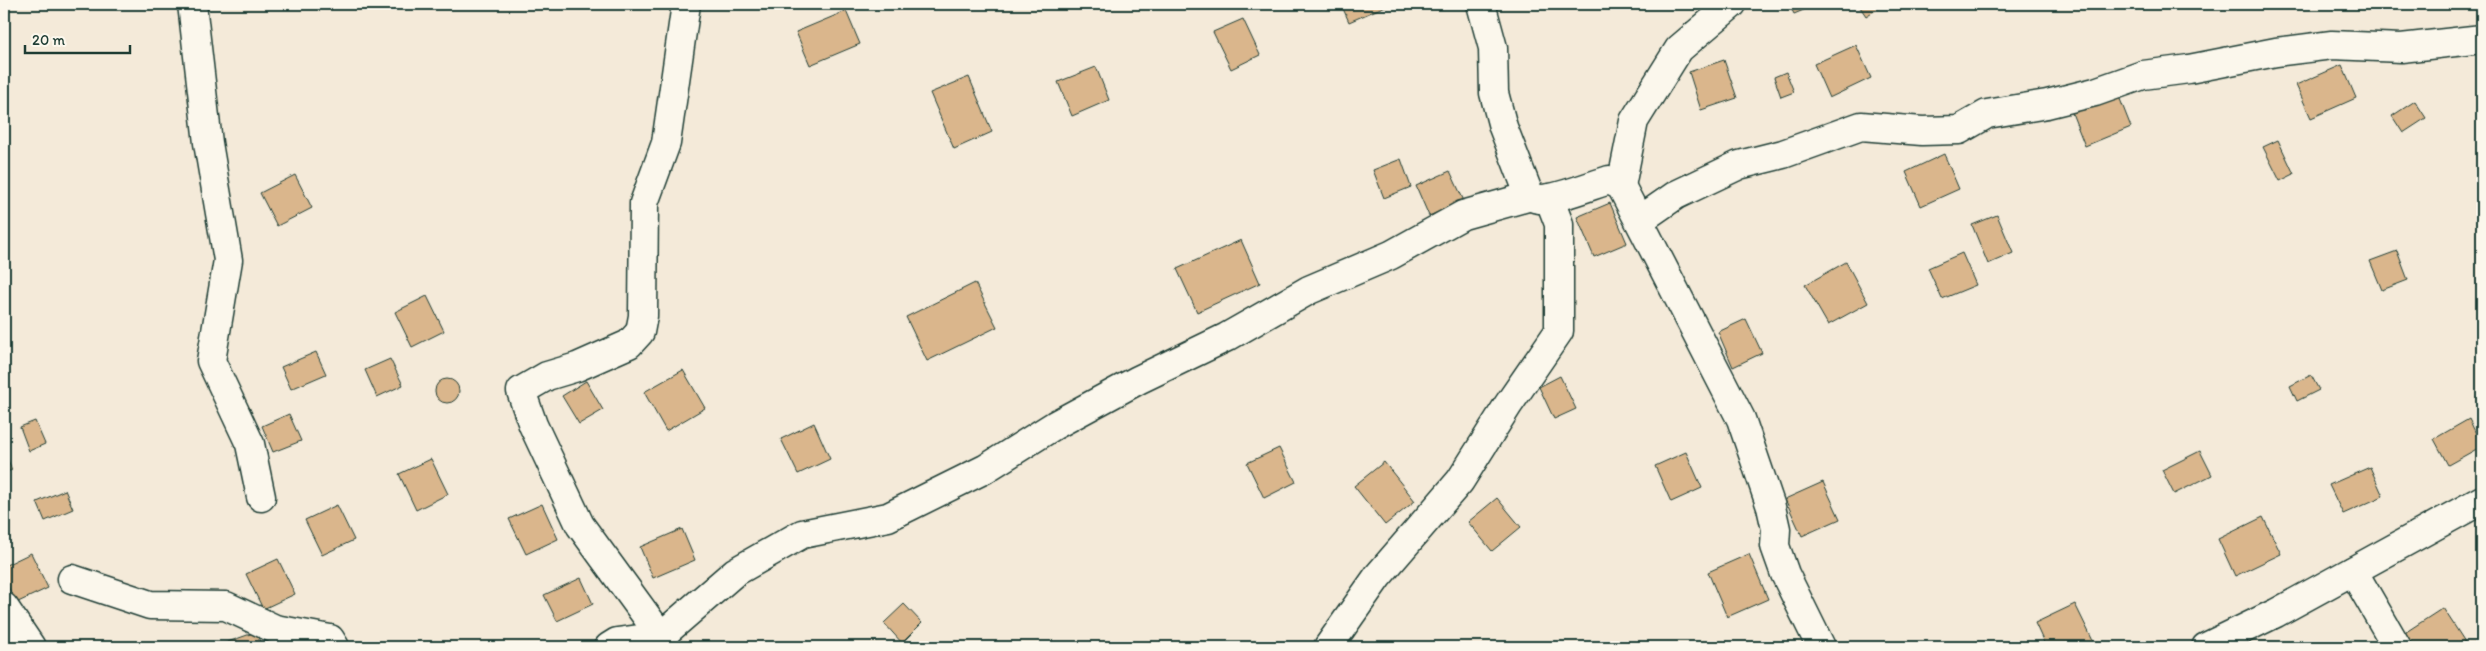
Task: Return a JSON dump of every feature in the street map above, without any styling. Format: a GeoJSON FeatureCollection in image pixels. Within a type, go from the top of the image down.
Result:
{"type":"FeatureCollection","features":[{"type":"Feature","properties":{"kind":"street"},"geometry":{"type":"LineString","coordinates":[[192,4],[208,143],[228,260],[211,361],[250,444],[261,497]]}},
{"type":"Feature","properties":{"kind":"street"},"geometry":{"type":"LineString","coordinates":[[663,642],[580,524],[533,425],[521,390],[547,376],[578,367],[629,344],[640,332],[644,316],[644,204],[666,142],[686,4]]}},
{"type":"Feature","properties":{"kind":"street"},"geometry":{"type":"LineString","coordinates":[[1328,647],[1378,576],[1460,481],[1508,405],[1559,331],[1559,224],[1540,197],[1501,119],[1494,93],[1493,48],[1481,4]]}},
{"type":"Feature","properties":{"kind":"street"},"geometry":{"type":"LineString","coordinates":[[1621,186],[1634,121],[1679,49],[1732,4]]}},
{"type":"Feature","properties":{"kind":"street"},"geometry":{"type":"LineString","coordinates":[[1640,220],[1676,194],[1739,166],[1783,154],[1861,126],[1922,131],[1959,130],[1987,114],[2047,104],[2095,92],[2143,75],[2189,69],[2276,52],[2332,45],[2400,48],[2482,39]]}},
{"type":"Feature","properties":{"kind":"street"},"geometry":{"type":"LineString","coordinates":[[609,647],[617,642],[663,642],[735,572],[802,534],[888,517],[985,469],[1055,425],[1138,380],[1227,337],[1309,290],[1391,255],[1463,215],[1609,180],[1621,186],[1640,220],[1742,419],[1771,507],[1776,529],[1776,546],[1785,574],[1821,647]]}},
{"type":"Feature","properties":{"kind":"street"},"geometry":{"type":"LineString","coordinates":[[2206,647],[2276,613],[2353,572],[2482,500]]}},
{"type":"Feature","properties":{"kind":"street"},"geometry":{"type":"LineString","coordinates":[[2353,572],[2396,647]]}},
{"type":"Feature","properties":{"kind":"street"},"geometry":{"type":"LineString","coordinates":[[72,579],[150,605],[226,606],[275,629],[330,639],[335,647]]}},
{"type":"Feature","properties":{"kind":"street"},"geometry":{"type":"LineString","coordinates":[[4,607],[31,647]]}},
{"type":"Feature","properties":{"kind":"building"},"geometry":{"type":"Polygon","coordinates":[[[1341,4],[1390,4],[1349,22],[1341,4]]]}},
{"type":"Feature","properties":{"kind":"building"},"geometry":{"type":"Polygon","coordinates":[[[1789,4],[1818,4],[1794,14],[1789,4]]]}},
{"type":"Feature","properties":{"kind":"building"},"geometry":{"type":"Polygon","coordinates":[[[1858,4],[1885,4],[1866,16],[1858,4]]]}},
{"type":"Feature","properties":{"kind":"building"},"geometry":{"type":"Polygon","coordinates":[[[846,11],[860,44],[810,65],[796,32],[846,11]]]}},
{"type":"Feature","properties":{"kind":"building"},"geometry":{"type":"Polygon","coordinates":[[[1243,19],[1260,55],[1231,69],[1213,32],[1243,19]]]}},
{"type":"Feature","properties":{"kind":"building"},"geometry":{"type":"Polygon","coordinates":[[[1856,45],[1871,78],[1829,98],[1814,64],[1856,45]]]}},
{"type":"Feature","properties":{"kind":"building"},"geometry":{"type":"Polygon","coordinates":[[[1724,60],[1737,98],[1701,110],[1689,72],[1724,60]]]}},
{"type":"Feature","properties":{"kind":"building"},"geometry":{"type":"Polygon","coordinates":[[[2342,65],[2356,98],[2311,118],[2296,85],[2342,65]]]}},
{"type":"Feature","properties":{"kind":"building"},"geometry":{"type":"Polygon","coordinates":[[[1096,67],[1109,100],[1072,116],[1058,82],[1096,67]]]}},
{"type":"Feature","properties":{"kind":"building"},"geometry":{"type":"Polygon","coordinates":[[[1786,72],[1794,92],[1781,97],[1774,77],[1786,72]]]}},
{"type":"Feature","properties":{"kind":"building"},"geometry":{"type":"Polygon","coordinates":[[[969,77],[992,132],[954,149],[930,93],[969,77]]]}},
{"type":"Feature","properties":{"kind":"building"},"geometry":{"type":"Polygon","coordinates":[[[2118,94],[2131,127],[2085,146],[2072,113],[2118,94]]]}},
{"type":"Feature","properties":{"kind":"building"},"geometry":{"type":"Polygon","coordinates":[[[2415,101],[2426,118],[2403,133],[2392,116],[2415,101]]]}},
{"type":"Feature","properties":{"kind":"building"},"geometry":{"type":"Polygon","coordinates":[[[2278,140],[2294,174],[2280,181],[2263,147],[2278,140]]]}},
{"type":"Feature","properties":{"kind":"building"},"geometry":{"type":"Polygon","coordinates":[[[1944,154],[1959,189],[1921,206],[1906,172],[1944,154]]]}},
{"type":"Feature","properties":{"kind":"building"},"geometry":{"type":"Polygon","coordinates":[[[1401,159],[1411,187],[1384,198],[1373,170],[1401,159]]]}},
{"type":"Feature","properties":{"kind":"building"},"geometry":{"type":"Polygon","coordinates":[[[1450,171],[1464,201],[1429,216],[1416,186],[1450,171]]]}},
{"type":"Feature","properties":{"kind":"building"},"geometry":{"type":"Polygon","coordinates":[[[295,175],[312,208],[277,226],[260,193],[295,175]]]}},
{"type":"Feature","properties":{"kind":"building"},"geometry":{"type":"Polygon","coordinates":[[[1610,203],[1627,243],[1594,257],[1577,217],[1610,203]]]}},
{"type":"Feature","properties":{"kind":"building"},"geometry":{"type":"Polygon","coordinates":[[[1997,215],[2013,253],[1988,264],[1972,225],[1997,215]]]}},
{"type":"Feature","properties":{"kind":"building"},"geometry":{"type":"Polygon","coordinates":[[[1241,240],[1260,283],[1197,312],[1177,269],[1241,240]]]}},
{"type":"Feature","properties":{"kind":"building"},"geometry":{"type":"Polygon","coordinates":[[[2397,251],[2408,280],[2382,290],[2370,261],[2397,251]]]}},
{"type":"Feature","properties":{"kind":"building"},"geometry":{"type":"Polygon","coordinates":[[[1962,253],[1976,285],[1942,299],[1928,268],[1962,253]]]}},
{"type":"Feature","properties":{"kind":"building"},"geometry":{"type":"Polygon","coordinates":[[[1846,262],[1868,303],[1828,325],[1805,285],[1846,262]]]}},
{"type":"Feature","properties":{"kind":"building"},"geometry":{"type":"Polygon","coordinates":[[[975,283],[997,327],[927,361],[906,317],[975,283]]]}},
{"type":"Feature","properties":{"kind":"building"},"geometry":{"type":"Polygon","coordinates":[[[427,296],[444,331],[412,347],[395,312],[427,296]]]}},
{"type":"Feature","properties":{"kind":"building"},"geometry":{"type":"Polygon","coordinates":[[[1746,319],[1762,353],[1733,367],[1718,332],[1746,319]]]}},
{"type":"Feature","properties":{"kind":"building"},"geometry":{"type":"Polygon","coordinates":[[[316,352],[326,374],[291,389],[281,367],[316,352]]]}},
{"type":"Feature","properties":{"kind":"building"},"geometry":{"type":"Polygon","coordinates":[[[390,359],[403,385],[377,397],[365,370],[390,359]]]}},
{"type":"Feature","properties":{"kind":"building"},"geometry":{"type":"Polygon","coordinates":[[[683,370],[705,408],[666,431],[644,392],[683,370]]]}},
{"type":"Feature","properties":{"kind":"building"},"geometry":{"type":"Polygon","coordinates":[[[2311,375],[2319,390],[2297,401],[2290,386],[2311,375]]]}},
{"type":"Feature","properties":{"kind":"building"},"geometry":{"type":"Polygon","coordinates":[[[1560,376],[1576,409],[1554,419],[1539,387],[1560,376]]]}},
{"type":"Feature","properties":{"kind":"building"},"geometry":{"type":"Polygon","coordinates":[[[447,379],[452,380],[458,386],[458,396],[452,402],[447,403],[442,402],[436,396],[435,391],[436,386],[442,380],[447,379]]]}},
{"type":"Feature","properties":{"kind":"building"},"geometry":{"type":"Polygon","coordinates":[[[586,381],[603,410],[579,424],[562,396],[586,381]]]}},
{"type":"Feature","properties":{"kind":"building"},"geometry":{"type":"Polygon","coordinates":[[[289,414],[301,441],[273,452],[262,426],[289,414]]]}},
{"type":"Feature","properties":{"kind":"building"},"geometry":{"type":"Polygon","coordinates":[[[2469,419],[2482,446],[2448,465],[2434,439],[2469,419]]]}},
{"type":"Feature","properties":{"kind":"building"},"geometry":{"type":"Polygon","coordinates":[[[35,421],[45,444],[29,451],[20,427],[35,421]]]}},
{"type":"Feature","properties":{"kind":"building"},"geometry":{"type":"Polygon","coordinates":[[[814,423],[830,459],[798,474],[781,439],[814,423]]]}},
{"type":"Feature","properties":{"kind":"building"},"geometry":{"type":"Polygon","coordinates":[[[1279,448],[1296,482],[1264,498],[1247,463],[1279,448]]]}},
{"type":"Feature","properties":{"kind":"building"},"geometry":{"type":"Polygon","coordinates":[[[4,450],[12,470],[4,473],[4,450]]]}},
{"type":"Feature","properties":{"kind":"building"},"geometry":{"type":"Polygon","coordinates":[[[2200,451],[2212,475],[2174,494],[2162,470],[2200,451]]]}},
{"type":"Feature","properties":{"kind":"building"},"geometry":{"type":"Polygon","coordinates":[[[1686,452],[1702,488],[1671,502],[1655,466],[1686,452]]]}},
{"type":"Feature","properties":{"kind":"building"},"geometry":{"type":"Polygon","coordinates":[[[431,459],[448,494],[416,510],[399,474],[431,459]]]}},
{"type":"Feature","properties":{"kind":"building"},"geometry":{"type":"Polygon","coordinates":[[[1384,462],[1415,501],[1385,525],[1354,486],[1384,462]]]}},
{"type":"Feature","properties":{"kind":"building"},"geometry":{"type":"Polygon","coordinates":[[[2370,467],[2383,496],[2343,514],[2329,485],[2370,467]]]}},
{"type":"Feature","properties":{"kind":"building"},"geometry":{"type":"Polygon","coordinates":[[[1823,482],[1840,519],[1802,536],[1785,499],[1823,482]]]}},
{"type":"Feature","properties":{"kind":"building"},"geometry":{"type":"Polygon","coordinates":[[[65,490],[73,509],[45,521],[37,502],[65,490]]]}},
{"type":"Feature","properties":{"kind":"building"},"geometry":{"type":"Polygon","coordinates":[[[1497,498],[1521,527],[1492,551],[1468,522],[1497,498]]]}},
{"type":"Feature","properties":{"kind":"building"},"geometry":{"type":"Polygon","coordinates":[[[542,504],[558,539],[526,554],[509,519],[542,504]]]}},
{"type":"Feature","properties":{"kind":"building"},"geometry":{"type":"Polygon","coordinates":[[[337,505],[354,540],[322,555],[305,520],[337,505]]]}},
{"type":"Feature","properties":{"kind":"building"},"geometry":{"type":"Polygon","coordinates":[[[2263,517],[2281,554],[2235,576],[2218,539],[2263,517]]]}},
{"type":"Feature","properties":{"kind":"building"},"geometry":{"type":"Polygon","coordinates":[[[682,529],[695,560],[653,578],[640,547],[682,529]]]}},
{"type":"Feature","properties":{"kind":"building"},"geometry":{"type":"Polygon","coordinates":[[[31,553],[48,588],[16,603],[4,578],[4,566],[31,553]]]}},
{"type":"Feature","properties":{"kind":"building"},"geometry":{"type":"Polygon","coordinates":[[[1749,554],[1768,599],[1727,617],[1708,572],[1749,554]]]}},
{"type":"Feature","properties":{"kind":"building"},"geometry":{"type":"Polygon","coordinates":[[[278,559],[295,594],[263,609],[246,574],[278,559]]]}},
{"type":"Feature","properties":{"kind":"building"},"geometry":{"type":"Polygon","coordinates":[[[581,578],[593,604],[557,621],[544,595],[581,578]]]}},
{"type":"Feature","properties":{"kind":"building"},"geometry":{"type":"Polygon","coordinates":[[[904,604],[922,623],[902,643],[884,623],[904,604]]]}},
{"type":"Feature","properties":{"kind":"building"},"geometry":{"type":"Polygon","coordinates":[[[2075,604],[2096,647],[2046,647],[2035,623],[2075,604]]]}},
{"type":"Feature","properties":{"kind":"building"},"geometry":{"type":"Polygon","coordinates":[[[2443,608],[2467,645],[2464,647],[2411,647],[2403,634],[2443,608]]]}},
{"type":"Feature","properties":{"kind":"building"},"geometry":{"type":"Polygon","coordinates":[[[256,632],[262,647],[223,647],[222,644],[256,632]]]}}]}
